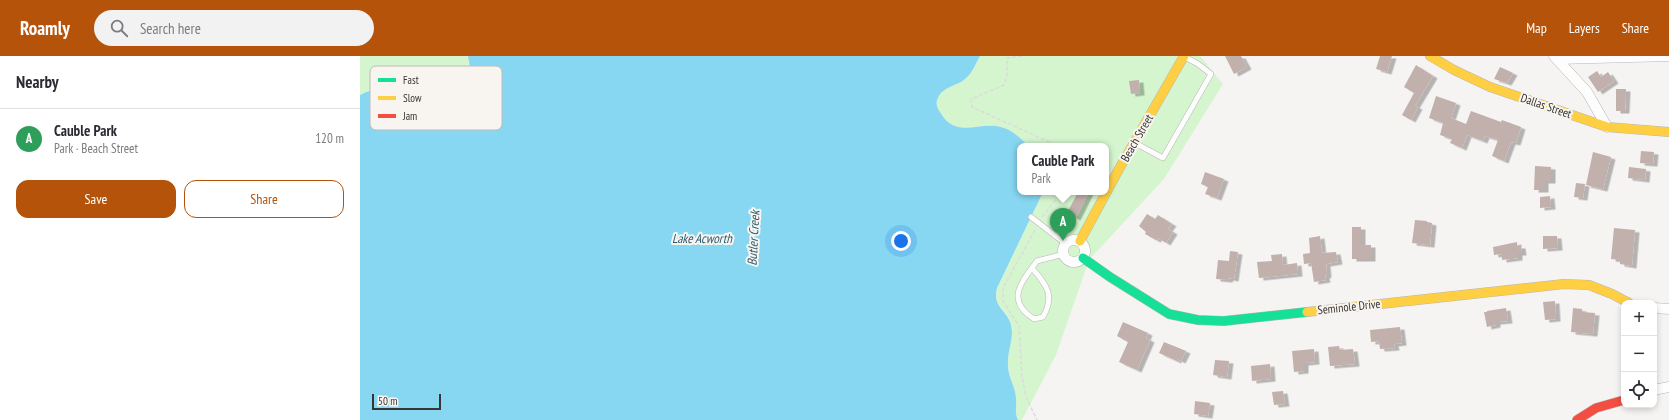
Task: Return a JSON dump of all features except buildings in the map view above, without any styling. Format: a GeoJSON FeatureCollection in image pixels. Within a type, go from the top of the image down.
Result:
{"type":"FeatureCollection","features":[{"type":"Feature","properties":{"kind":"street","name":"Beach Street"},"geometry":{"type":"LineString","coordinates":[[1109,188],[1183,56]]}},
{"type":"Feature","properties":{"kind":"street","name":"Dallas Street"},"geometry":{"type":"LineString","coordinates":[[1430,56],[1454,70],[1490,87],[1607,127],[1669,132]]}},
{"type":"Feature","properties":{"kind":"street"},"geometry":{"type":"LineString","coordinates":[[1556,58],[1669,56]]}},
{"type":"Feature","properties":{"kind":"street"},"geometry":{"type":"LineString","coordinates":[[1556,58],[1588,92],[1607,127]]}},
{"type":"Feature","properties":{"kind":"street","name":"Beach Street"},"geometry":{"type":"LineString","coordinates":[[1080,242],[1105,195]]}},
{"type":"Feature","properties":{"kind":"street"},"geometry":{"type":"LineString","coordinates":[[1072,240],[1080,242],[1085,250],[1083,258],[1074,262],[1068,260],[1064,254],[1066,244],[1072,240]]}},
{"type":"Feature","properties":{"kind":"street","name":"Seminole Drive"},"geometry":{"type":"LineString","coordinates":[[1083,258],[1169,314],[1198,320],[1224,321],[1564,284],[1589,285],[1623,300]]}},
{"type":"Feature","properties":{"kind":"street"},"geometry":{"type":"LineString","coordinates":[[1657,308],[1669,309]]}},
{"type":"Feature","properties":{"kind":"street"},"geometry":{"type":"LineString","coordinates":[[1657,389],[1669,387]]}},
{"type":"Feature","properties":{"kind":"street"},"geometry":{"type":"LineString","coordinates":[[1577,420],[1596,408],[1621,401]]}},
{"type":"Feature","properties":{"kind":"street"},"geometry":{"type":"LineString","coordinates":[[1596,408],[1596,420]]}},
{"type":"Feature","properties":{"kind":"lane"},"geometry":{"type":"LineString","coordinates":[[1134,142],[1163,158],[1211,74],[1198,64],[1183,56]]}},
{"type":"Feature","properties":{"kind":"lane"},"geometry":{"type":"LineString","coordinates":[[1031,217],[1066,244]]}},
{"type":"Feature","properties":{"kind":"lane"},"geometry":{"type":"LineString","coordinates":[[1032,268],[1043,280],[1050,296],[1048,308],[1043,317],[1034,319],[1024,313],[1018,302],[1018,291],[1032,268],[1037,261],[1064,254]]}},
{"type":"Feature","properties":{"kind":"path"},"geometry":{"type":"LineString","coordinates":[[1022,56],[1007,58],[1007,77],[1004,85],[971,99],[972,107],[1051,143]]}},
{"type":"Feature","properties":{"kind":"green space"},"geometry":{"type":"Polygon","coordinates":[[[360,56],[468,56],[470,66],[370,66],[370,91],[360,95],[360,56]]]}},
{"type":"Feature","properties":{"kind":"green space"},"geometry":{"type":"Polygon","coordinates":[[[980,56],[1200,56],[1223,84],[1164,179],[1089,260],[1056,355],[1022,420],[1018,420],[1017,417],[1016,395],[1008,370],[1008,357],[1012,336],[1011,325],[1009,319],[997,301],[997,288],[1042,195],[1109,195],[1109,143],[1025,143],[1008,129],[995,126],[969,128],[961,127],[946,121],[937,107],[936,101],[939,94],[962,81],[972,71],[980,56]]]}},
{"type":"Feature","properties":{"kind":"water","name":"Lake Acworth"},"geometry":{"type":"Polygon","coordinates":[[[468,56],[980,56],[967,77],[940,94],[937,100],[937,105],[946,121],[954,125],[969,128],[995,126],[1008,129],[1017,136],[1025,143],[1017,143],[1017,195],[1042,195],[997,288],[996,295],[999,306],[1009,319],[1011,325],[1012,336],[1008,366],[1016,395],[1016,412],[1018,420],[360,420],[360,95],[370,91],[370,130],[502,130],[502,66],[470,66],[468,56]]]}},
{"type":"Feature","properties":{"kind":"traffic: fast"},"geometry":{"type":"LineString","coordinates":[[1083,258],[1169,314],[1198,320],[1224,321],[1307,312]]}},
{"type":"Feature","properties":{"kind":"traffic: slow"},"geometry":{"type":"LineString","coordinates":[[1109,187],[1184,56]]}},
{"type":"Feature","properties":{"kind":"traffic: slow"},"geometry":{"type":"LineString","coordinates":[[1430,56],[1454,70],[1490,87],[1607,127],[1669,132]]}},
{"type":"Feature","properties":{"kind":"traffic: slow"},"geometry":{"type":"LineString","coordinates":[[1080,241],[1105,195]]}},
{"type":"Feature","properties":{"kind":"traffic: slow"},"geometry":{"type":"LineString","coordinates":[[1307,312],[1564,284],[1589,285],[1623,300]]}},
{"type":"Feature","properties":{"kind":"traffic: jam"},"geometry":{"type":"LineString","coordinates":[[1577,420],[1596,408],[1621,401]]}},
{"type":"Feature","properties":{"kind":"place","name":"Cauble Park"},"geometry":{"type":"Point","coordinates":[1063,241]}},
{"type":"Feature","properties":{"kind":"water label","name":"Butler Creek"},"geometry":{"type":"Point","coordinates":[753,238]}}]}
